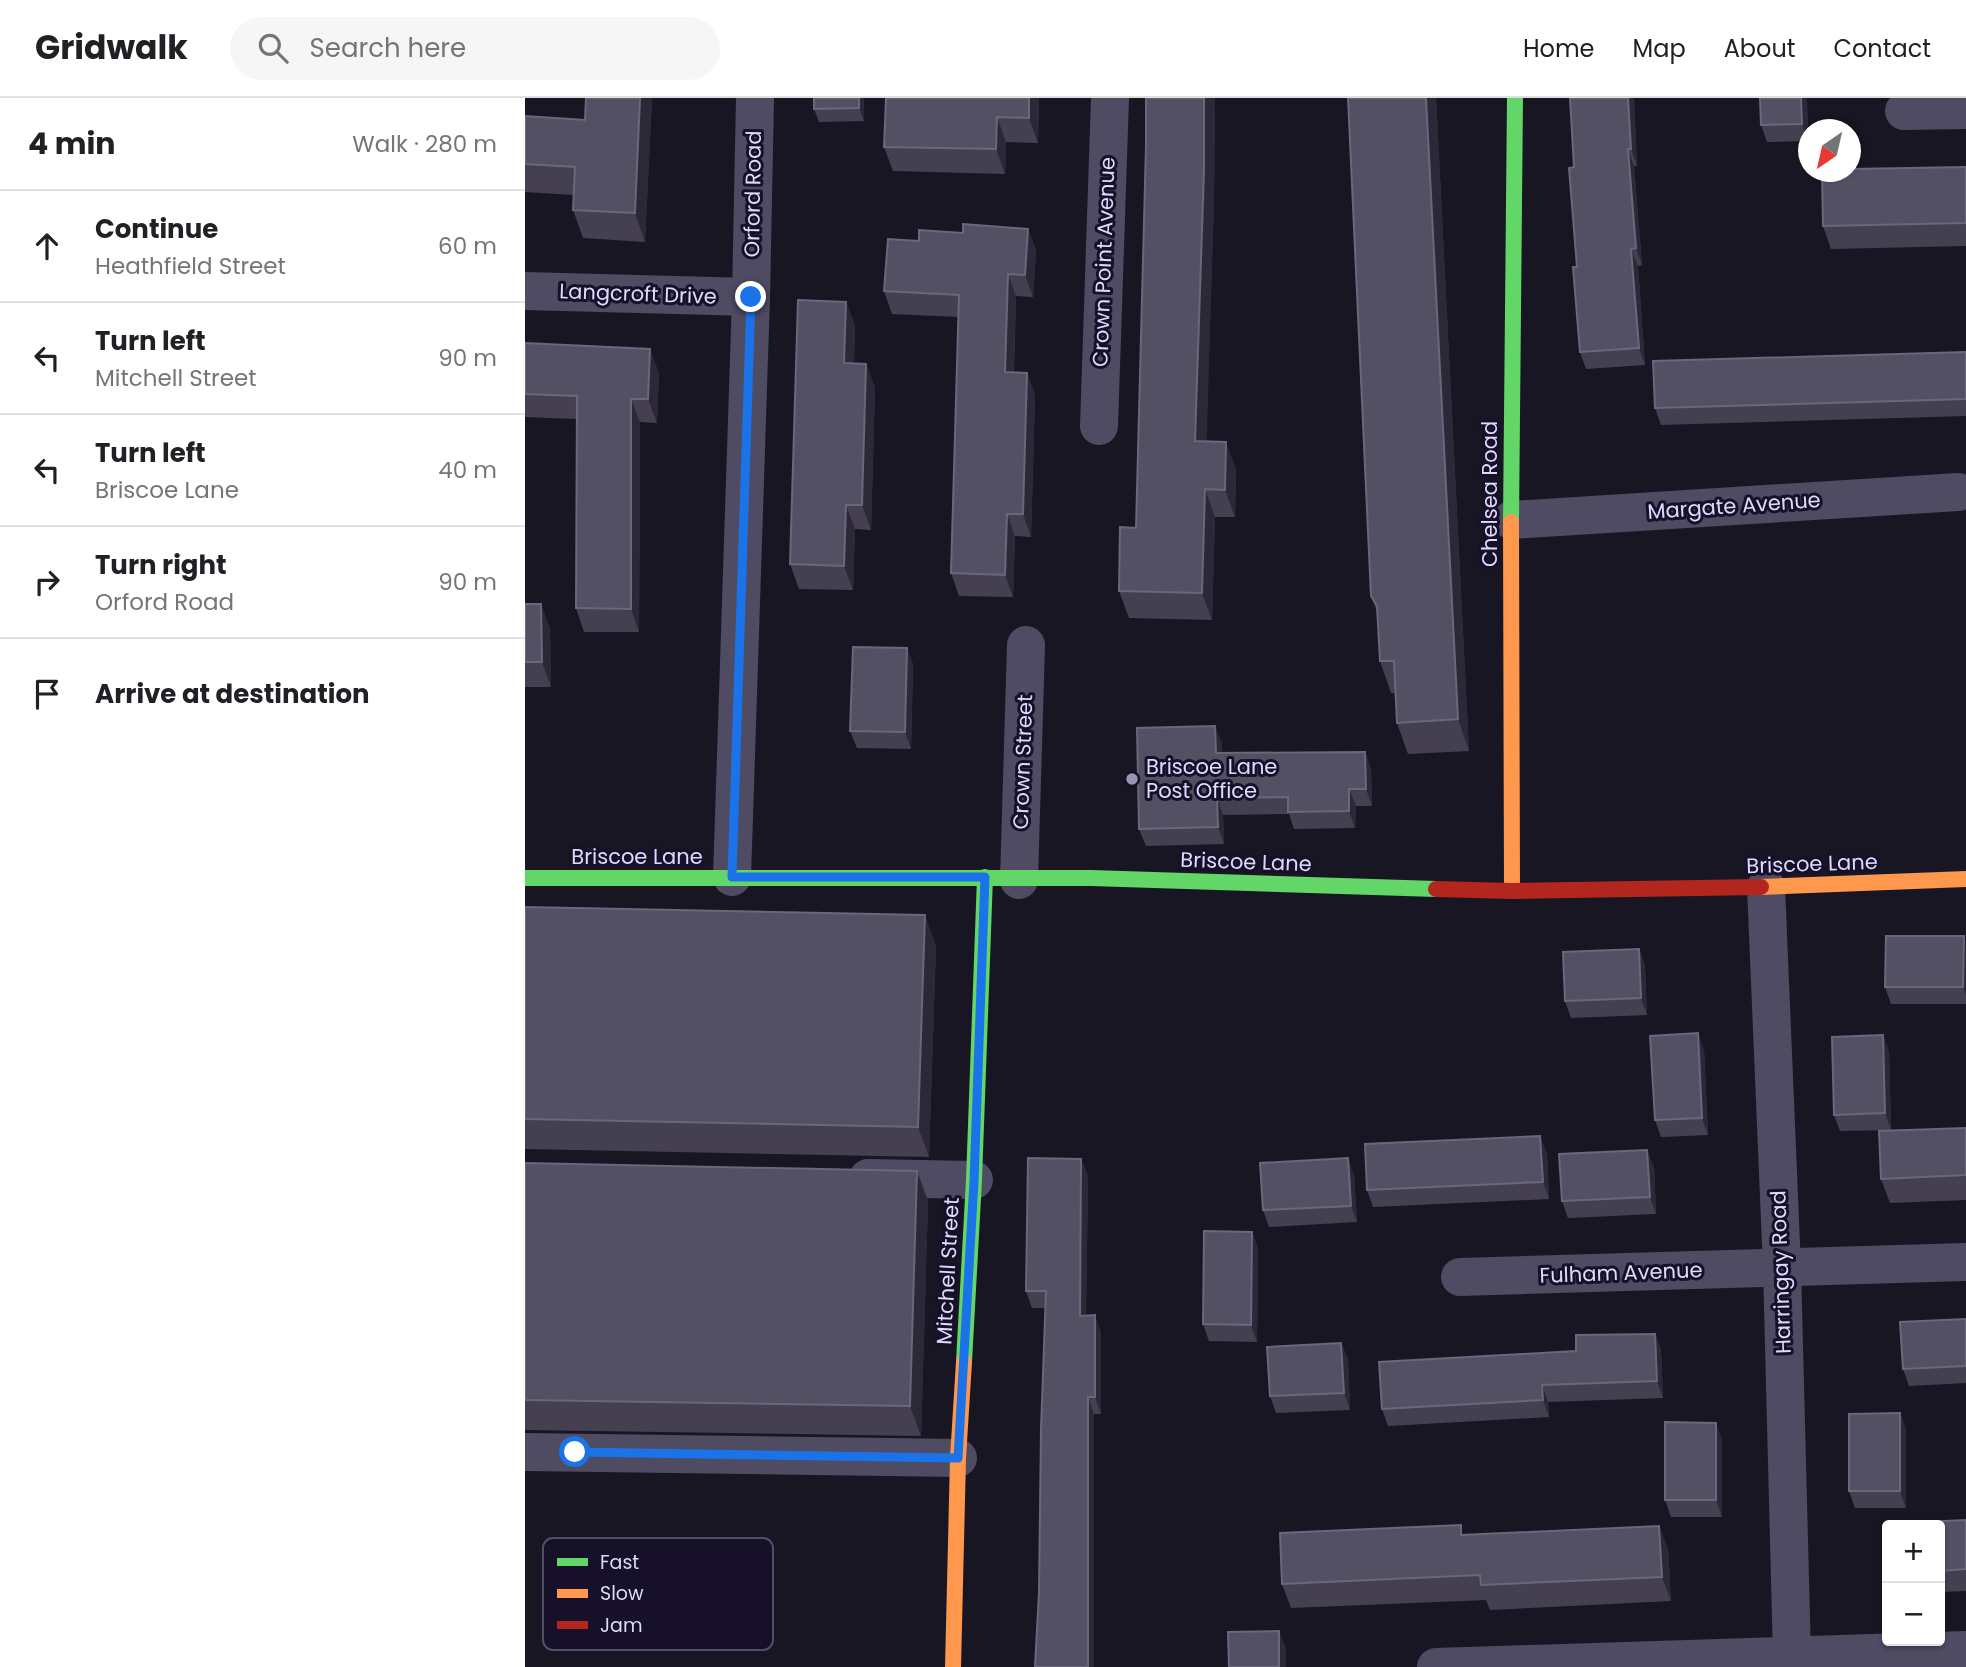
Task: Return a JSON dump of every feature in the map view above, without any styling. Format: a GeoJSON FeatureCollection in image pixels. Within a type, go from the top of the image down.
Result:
{"type":"FeatureCollection","features":[{"type":"Feature","properties":{"kind":"street","name":"Orford Road"},"geometry":{"type":"LineString","coordinates":[[732,877],[755,98]]}},
{"type":"Feature","properties":{"kind":"street","name":"Crown Point Avenue"},"geometry":{"type":"LineString","coordinates":[[1099,426],[1110,98]]}},
{"type":"Feature","properties":{"kind":"street","name":"Chelsea Road"},"geometry":{"type":"LineString","coordinates":[[1511,891],[1515,98]]}},
{"type":"Feature","properties":{"kind":"street"},"geometry":{"type":"LineString","coordinates":[[1904,111],[1966,110]]}},
{"type":"Feature","properties":{"kind":"street","name":"Langcroft Drive"},"geometry":{"type":"LineString","coordinates":[[525,290],[751,297]]}},
{"type":"Feature","properties":{"kind":"street","name":"Margate Avenue"},"geometry":{"type":"LineString","coordinates":[[1511,520],[1958,492]]}},
{"type":"Feature","properties":{"kind":"street","name":"Crown Street"},"geometry":{"type":"LineString","coordinates":[[1002,878],[1026,645]]}},
{"type":"Feature","properties":{"kind":"street","name":"Briscoe Lane"},"geometry":{"type":"LineString","coordinates":[[525,878],[1091,878],[1511,891],[1766,887],[1966,880]]}},
{"type":"Feature","properties":{"kind":"street","name":"Mitchell Street"},"geometry":{"type":"LineString","coordinates":[[953,1667],[958,1458],[974,1181],[1002,878]]}},
{"type":"Feature","properties":{"kind":"street","name":"Harringay Road"},"geometry":{"type":"LineString","coordinates":[[1766,887],[1781,1268],[1792,1657]]}},
{"type":"Feature","properties":{"kind":"street"},"geometry":{"type":"LineString","coordinates":[[838,1178],[974,1181]]}},
{"type":"Feature","properties":{"kind":"street","name":"Fulham Avenue"},"geometry":{"type":"LineString","coordinates":[[1460,1277],[1966,1262]]}},
{"type":"Feature","properties":{"kind":"street"},"geometry":{"type":"LineString","coordinates":[[525,1452],[958,1458]]}},
{"type":"Feature","properties":{"kind":"street"},"geometry":{"type":"LineString","coordinates":[[1436,1667],[1966,1650]]}},
{"type":"Feature","properties":{"kind":"building"},"geometry":{"type":"Polygon","coordinates":[[[586,98],[640,98],[635,213],[573,210],[575,167],[525,164],[525,116],[585,120],[586,98]]]}},
{"type":"Feature","properties":{"kind":"building"},"geometry":{"type":"Polygon","coordinates":[[[814,98],[859,98],[859,108],[814,109],[814,98]]]}},
{"type":"Feature","properties":{"kind":"building"},"geometry":{"type":"Polygon","coordinates":[[[886,98],[1029,98],[1029,118],[997,117],[996,149],[884,147],[886,98]]]}},
{"type":"Feature","properties":{"kind":"building"},"geometry":{"type":"Polygon","coordinates":[[[1146,98],[1204,98],[1195,441],[1226,442],[1225,490],[1205,489],[1202,593],[1119,591],[1120,527],[1136,528],[1146,98]]]}},
{"type":"Feature","properties":{"kind":"building"},"geometry":{"type":"Polygon","coordinates":[[[1348,98],[1426,98],[1458,719],[1397,723],[1394,661],[1380,661],[1377,606],[1371,596],[1348,98]]]}},
{"type":"Feature","properties":{"kind":"building"},"geometry":{"type":"Polygon","coordinates":[[[1570,98],[1628,98],[1631,149],[1628,149],[1636,248],[1631,249],[1639,348],[1580,352],[1569,168],[1574,167],[1570,98]]]}},
{"type":"Feature","properties":{"kind":"building"},"geometry":{"type":"Polygon","coordinates":[[[1760,98],[1801,98],[1802,119],[1798,119],[1798,124],[1761,125],[1760,98]]]}},
{"type":"Feature","properties":{"kind":"building"},"geometry":{"type":"Polygon","coordinates":[[[1966,167],[1966,223],[1823,226],[1822,182],[1861,182],[1861,169],[1966,167]]]}},
{"type":"Feature","properties":{"kind":"building"},"geometry":{"type":"Polygon","coordinates":[[[963,224],[1028,229],[1025,275],[1008,274],[1005,372],[1027,373],[1023,514],[1007,514],[1005,575],[951,573],[959,295],[884,291],[888,239],[919,241],[919,230],[963,233],[963,224]]]}},
{"type":"Feature","properties":{"kind":"building"},"geometry":{"type":"Polygon","coordinates":[[[798,300],[846,302],[844,363],[866,364],[862,505],[846,505],[844,566],[790,564],[798,300]]]}},
{"type":"Feature","properties":{"kind":"building"},"geometry":{"type":"Polygon","coordinates":[[[525,343],[650,349],[648,399],[631,399],[631,609],[576,608],[577,396],[525,394],[525,343]]]}},
{"type":"Feature","properties":{"kind":"building"},"geometry":{"type":"Polygon","coordinates":[[[1966,352],[1966,399],[1655,408],[1653,361],[1966,352]]]}},
{"type":"Feature","properties":{"kind":"building"},"geometry":{"type":"Polygon","coordinates":[[[525,604],[541,604],[542,662],[525,662],[525,604]]]}},
{"type":"Feature","properties":{"kind":"building"},"geometry":{"type":"Polygon","coordinates":[[[853,647],[907,648],[905,732],[850,731],[853,647]]]}},
{"type":"Feature","properties":{"kind":"building"},"geometry":{"type":"Polygon","coordinates":[[[1215,726],[1216,753],[1365,752],[1366,789],[1349,789],[1349,811],[1288,812],[1288,797],[1217,798],[1218,827],[1139,829],[1137,728],[1215,726]]]}},
{"type":"Feature","properties":{"kind":"building"},"geometry":{"type":"Polygon","coordinates":[[[525,907],[925,915],[918,1127],[525,1119],[525,907]]]}},
{"type":"Feature","properties":{"kind":"building"},"geometry":{"type":"Polygon","coordinates":[[[1886,936],[1964,936],[1963,987],[1885,987],[1886,936]]]}},
{"type":"Feature","properties":{"kind":"building"},"geometry":{"type":"Polygon","coordinates":[[[1639,949],[1641,998],[1565,1001],[1563,952],[1639,949]]]}},
{"type":"Feature","properties":{"kind":"building"},"geometry":{"type":"Polygon","coordinates":[[[1698,1033],[1702,1118],[1655,1120],[1650,1036],[1698,1033]]]}},
{"type":"Feature","properties":{"kind":"building"},"geometry":{"type":"Polygon","coordinates":[[[1883,1035],[1885,1113],[1834,1115],[1832,1037],[1883,1035]]]}},
{"type":"Feature","properties":{"kind":"building"},"geometry":{"type":"Polygon","coordinates":[[[1966,1128],[1966,1175],[1881,1179],[1879,1131],[1966,1128]]]}},
{"type":"Feature","properties":{"kind":"building"},"geometry":{"type":"Polygon","coordinates":[[[1540,1136],[1543,1182],[1367,1190],[1365,1144],[1540,1136]]]}},
{"type":"Feature","properties":{"kind":"building"},"geometry":{"type":"Polygon","coordinates":[[[1647,1150],[1650,1197],[1562,1201],[1559,1154],[1647,1150]]]}},
{"type":"Feature","properties":{"kind":"building"},"geometry":{"type":"Polygon","coordinates":[[[1028,1158],[1081,1159],[1080,1316],[1095,1315],[1095,1397],[1088,1397],[1088,1667],[1035,1667],[1046,1291],[1026,1291],[1028,1158]]]}},
{"type":"Feature","properties":{"kind":"building"},"geometry":{"type":"Polygon","coordinates":[[[1348,1158],[1351,1206],[1263,1210],[1260,1163],[1348,1158]]]}},
{"type":"Feature","properties":{"kind":"building"},"geometry":{"type":"Polygon","coordinates":[[[525,1163],[917,1171],[910,1406],[525,1400],[525,1163]]]}},
{"type":"Feature","properties":{"kind":"building"},"geometry":{"type":"Polygon","coordinates":[[[1204,1231],[1252,1232],[1251,1325],[1203,1324],[1204,1231]]]}},
{"type":"Feature","properties":{"kind":"building"},"geometry":{"type":"Polygon","coordinates":[[[1966,1319],[1966,1366],[1903,1369],[1900,1322],[1966,1319]]]}},
{"type":"Feature","properties":{"kind":"building"},"geometry":{"type":"Polygon","coordinates":[[[1655,1334],[1657,1381],[1542,1385],[1543,1400],[1382,1409],[1379,1362],[1576,1351],[1576,1335],[1655,1334]]]}},
{"type":"Feature","properties":{"kind":"building"},"geometry":{"type":"Polygon","coordinates":[[[1341,1343],[1344,1393],[1270,1396],[1267,1347],[1341,1343]]]}},
{"type":"Feature","properties":{"kind":"building"},"geometry":{"type":"Polygon","coordinates":[[[1900,1413],[1900,1491],[1849,1491],[1849,1414],[1900,1413]]]}},
{"type":"Feature","properties":{"kind":"building"},"geometry":{"type":"Polygon","coordinates":[[[1665,1422],[1716,1423],[1716,1500],[1665,1500],[1665,1422]]]}},
{"type":"Feature","properties":{"kind":"building"},"geometry":{"type":"Polygon","coordinates":[[[1966,1520],[1966,1569],[1945,1571],[1945,1521],[1966,1520]]]}},
{"type":"Feature","properties":{"kind":"building"},"geometry":{"type":"Polygon","coordinates":[[[1461,1525],[1461,1535],[1659,1526],[1662,1577],[1481,1585],[1480,1575],[1282,1584],[1280,1533],[1461,1525]]]}},
{"type":"Feature","properties":{"kind":"building"},"geometry":{"type":"Polygon","coordinates":[[[1279,1631],[1279,1667],[1229,1667],[1228,1632],[1279,1631]]]}},
{"type":"Feature","properties":{"kind":"traffic: fast"},"geometry":{"type":"LineString","coordinates":[[1511,522],[1515,98]]}},
{"type":"Feature","properties":{"kind":"traffic: fast"},"geometry":{"type":"LineString","coordinates":[[964,1362],[974,1180],[985,877]]}},
{"type":"Feature","properties":{"kind":"traffic: fast"},"geometry":{"type":"LineString","coordinates":[[525,878],[1091,878],[1436,889]]}},
{"type":"Feature","properties":{"kind":"traffic: slow"},"geometry":{"type":"LineString","coordinates":[[1511,522],[1512,891]]}},
{"type":"Feature","properties":{"kind":"traffic: slow"},"geometry":{"type":"LineString","coordinates":[[1761,887],[1966,879]]}},
{"type":"Feature","properties":{"kind":"traffic: slow"},"geometry":{"type":"LineString","coordinates":[[953,1667],[958,1458],[964,1362]]}},
{"type":"Feature","properties":{"kind":"traffic: jam"},"geometry":{"type":"LineString","coordinates":[[1436,889],[1512,891],[1761,887]]}},
{"type":"Feature","properties":{"kind":"place","name":"Briscoe Lane Post Office"},"geometry":{"type":"Point","coordinates":[1132,779]}},
{"type":"Feature","properties":{"kind":"route"},"geometry":{"type":"LineString","coordinates":[[575,1452],[958,1458],[974,1181],[985,877],[732,877],[751,297]]}}]}
